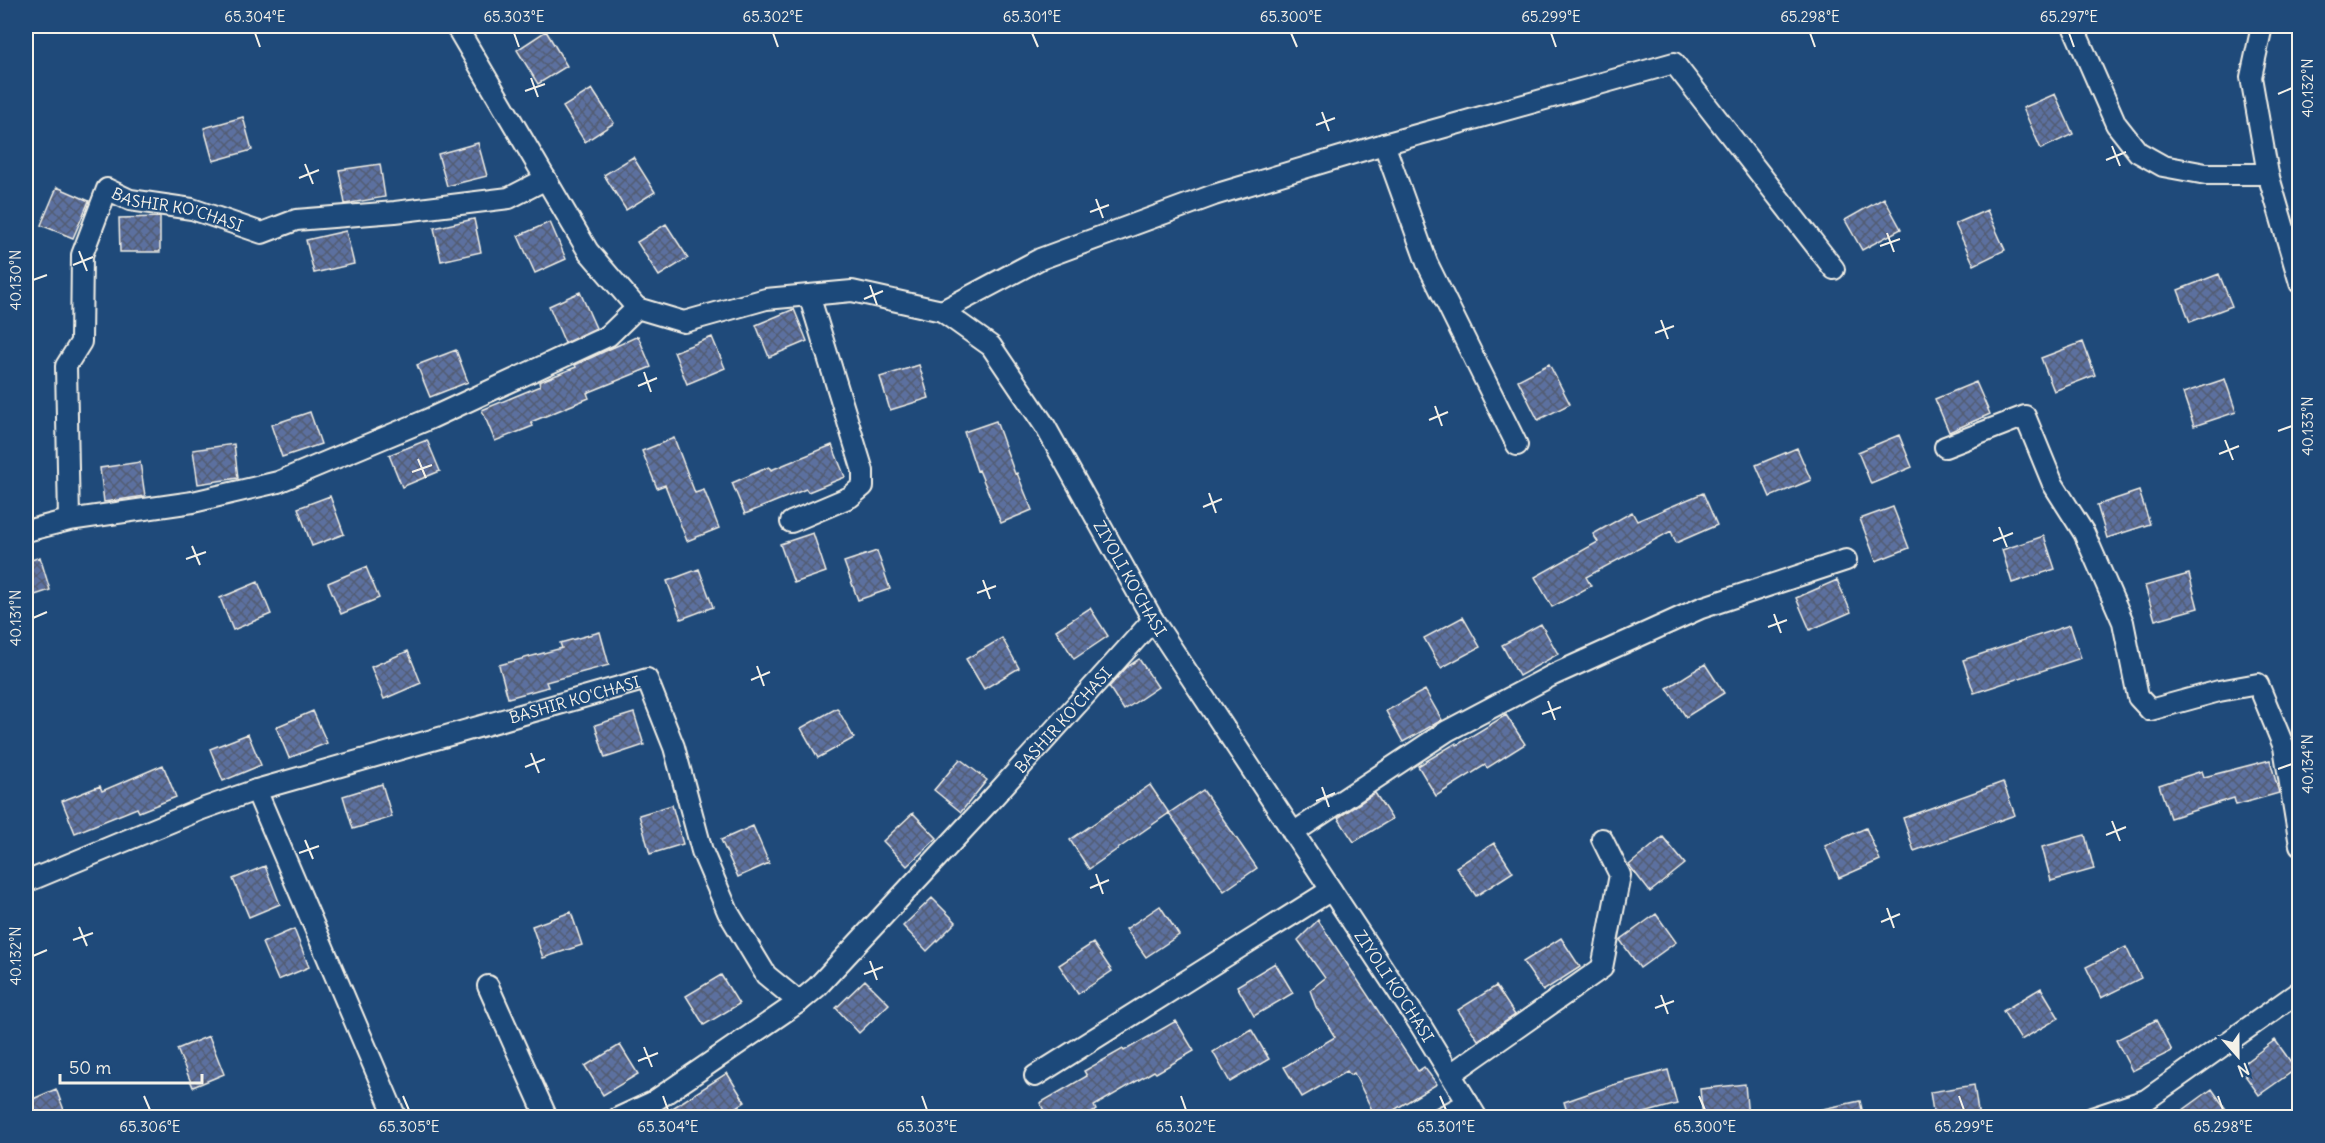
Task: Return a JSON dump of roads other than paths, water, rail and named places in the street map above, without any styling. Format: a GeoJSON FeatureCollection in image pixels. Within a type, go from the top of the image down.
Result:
{"type":"FeatureCollection","features":[{"type":"Feature","properties":{"kind":"street"},"geometry":{"type":"LineString","coordinates":[[26,531],[69,520],[193,502],[278,482],[429,419],[608,336],[637,309],[588,251],[456,26]]}},
{"type":"Feature","properties":{"kind":"street"},"geometry":{"type":"LineString","coordinates":[[2073,26],[2116,124],[2138,152],[2163,166],[2206,174],[2268,174]]}},
{"type":"Feature","properties":{"kind":"street"},"geometry":{"type":"LineString","coordinates":[[2262,26],[2251,77],[2268,174],[2300,283]]}},
{"type":"Feature","properties":{"kind":"street"},"geometry":{"type":"LineString","coordinates":[[942,311],[1040,259],[1214,195],[1384,144],[1674,63],[1834,269]]}},
{"type":"Feature","properties":{"kind":"street"},"geometry":{"type":"LineString","coordinates":[[1384,144],[1427,263],[1517,445]]}},
{"type":"Feature","properties":{"kind":"street","name":"BASHIR KO'CHASI"},"geometry":{"type":"LineString","coordinates":[[69,520],[66,366],[81,342],[82,255],[107,189],[130,200],[192,209],[262,233],[296,220],[394,212],[509,198],[546,179]]}},
{"type":"Feature","properties":{"kind":"street","name":"ZIYOLI KO'CHASI"},"geometry":{"type":"LineString","coordinates":[[637,309],[684,322],[766,299],[852,291],[942,311],[991,346],[1045,426],[1153,620],[1473,1110]]}},
{"type":"Feature","properties":{"kind":"street"},"geometry":{"type":"LineString","coordinates":[[791,522],[850,497],[863,486],[863,471],[808,295]]}},
{"type":"Feature","properties":{"kind":"street"},"geometry":{"type":"LineString","coordinates":[[1945,447],[2025,416],[2053,484],[2084,533],[2123,622],[2138,697],[2150,710],[2219,691],[2258,684],[2284,747],[2300,845]]}},
{"type":"Feature","properties":{"kind":"street"},"geometry":{"type":"LineString","coordinates":[[1293,833],[1447,731],[1552,675],[1701,608],[1846,560]]}},
{"type":"Feature","properties":{"kind":"street","name":"BASHIR KO'CHASI"},"geometry":{"type":"LineString","coordinates":[[618,1118],[653,1102],[799,1002],[817,987],[1153,620]]}},
{"type":"Feature","properties":{"kind":"street","name":"BASHIR KO'CHASI"},"geometry":{"type":"LineString","coordinates":[[26,882],[202,809],[256,790],[647,679],[674,747],[702,851],[728,912],[766,975],[799,1002]]}},
{"type":"Feature","properties":{"kind":"street"},"geometry":{"type":"LineString","coordinates":[[256,790],[396,1118]]}},
{"type":"Feature","properties":{"kind":"street"},"geometry":{"type":"LineString","coordinates":[[1451,1074],[1602,968],[1620,874],[1602,839]]}},
{"type":"Feature","properties":{"kind":"street"},"geometry":{"type":"LineString","coordinates":[[1035,1076],[1331,890]]}},
{"type":"Feature","properties":{"kind":"street"},"geometry":{"type":"LineString","coordinates":[[488,986],[547,1118]]}},
{"type":"Feature","properties":{"kind":"street"},"geometry":{"type":"LineString","coordinates":[[2092,1118],[2146,1100],[2300,991]]}},
{"type":"Feature","properties":{"kind":"street"},"geometry":{"type":"LineString","coordinates":[[1440,1118],[1473,1110]]}}]}
